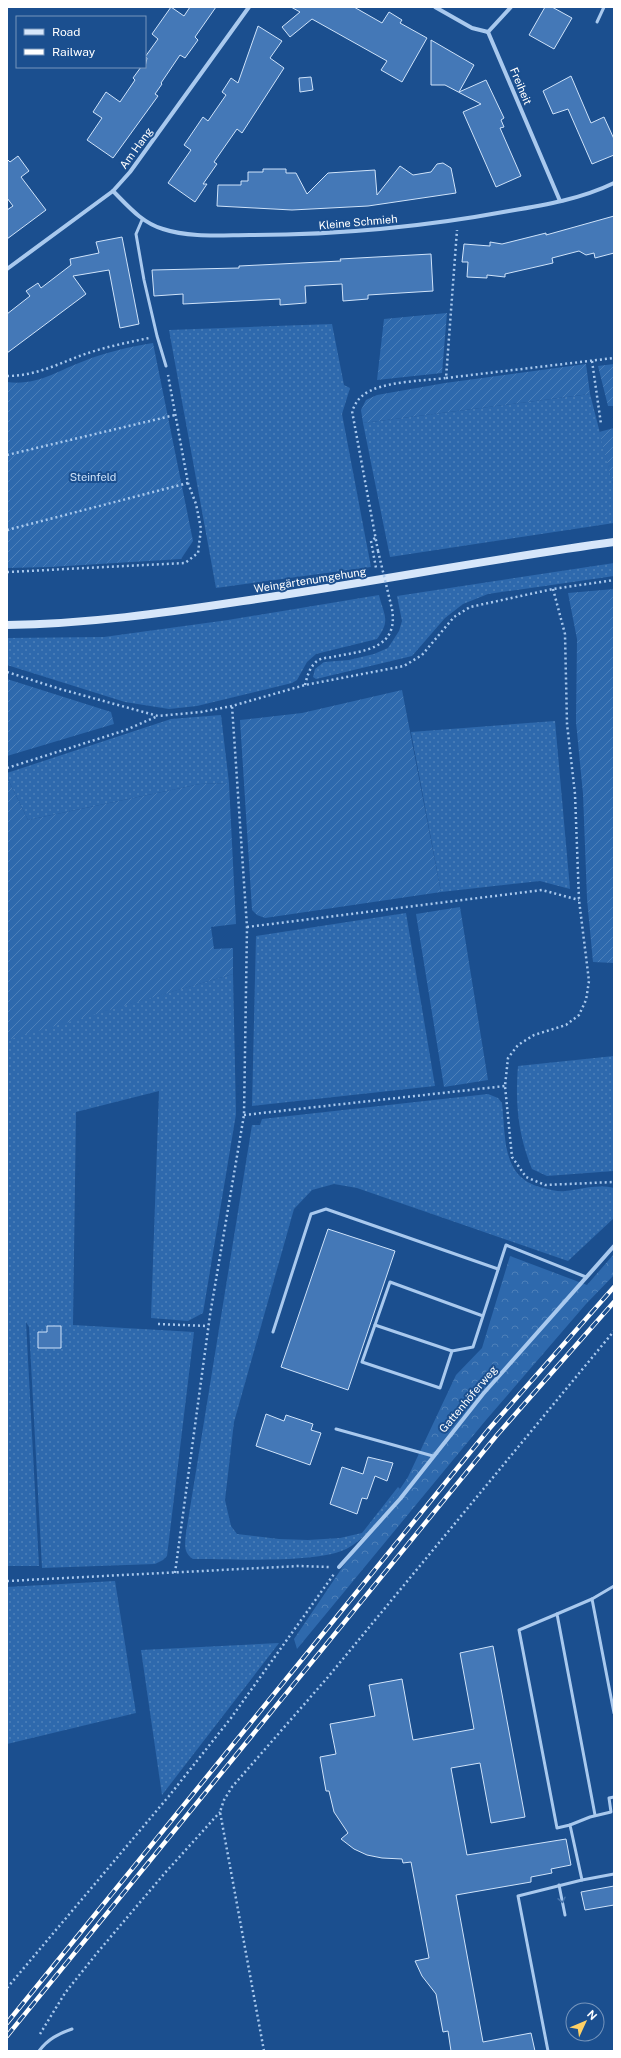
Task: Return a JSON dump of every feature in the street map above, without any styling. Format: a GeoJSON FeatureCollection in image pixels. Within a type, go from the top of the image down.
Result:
{"type":"FeatureCollection","features":[{"type":"Feature","properties":{"kind":"main road","name":"Weingärtenumgehung"},"geometry":{"type":"LineString","coordinates":[[7,626],[69,623],[124,618],[378,580],[540,552],[614,542]]}},
{"type":"Feature","properties":{"kind":"street","name":"Am Hang"},"geometry":{"type":"LineString","coordinates":[[7,269],[113,191],[130,172],[249,7]]}},
{"type":"Feature","properties":{"kind":"street"},"geometry":{"type":"LineString","coordinates":[[435,7],[472,28],[488,32],[511,7]]}},
{"type":"Feature","properties":{"kind":"street","name":"Freiheit"},"geometry":{"type":"LineString","coordinates":[[488,32],[560,202]]}},
{"type":"Feature","properties":{"kind":"street","name":"Kleine Schmieh"},"geometry":{"type":"LineString","coordinates":[[113,191],[142,220],[162,229],[190,234],[300,235],[365,231],[456,221],[560,202],[614,184]]}},
{"type":"Feature","properties":{"kind":"street","name":"Gattenhöferweg"},"geometry":{"type":"LineString","coordinates":[[339,1567],[400,1499],[483,1394],[614,1246]]}},
{"type":"Feature","properties":{"kind":"lane"},"geometry":{"type":"LineString","coordinates":[[597,22],[604,7]]}},
{"type":"Feature","properties":{"kind":"lane"},"geometry":{"type":"LineString","coordinates":[[142,220],[136,234],[144,280],[157,336],[166,366]]}},
{"type":"Feature","properties":{"kind":"lane"},"geometry":{"type":"LineString","coordinates":[[272,1332],[311,1214],[326,1209],[498,1269]]}},
{"type":"Feature","properties":{"kind":"lane"},"geometry":{"type":"LineString","coordinates":[[375,1324],[452,1351],[473,1347],[506,1245],[586,1277]]}},
{"type":"Feature","properties":{"kind":"lane"},"geometry":{"type":"LineString","coordinates":[[452,1351],[440,1388],[362,1362],[390,1282],[483,1316]]}},
{"type":"Feature","properties":{"kind":"lane"},"geometry":{"type":"LineString","coordinates":[[336,1429],[433,1456]]}},
{"type":"Feature","properties":{"kind":"lane"},"geometry":{"type":"LineString","coordinates":[[614,1586],[592,1599],[519,1630],[557,1828],[611,1812],[609,1798],[614,1797]]}},
{"type":"Feature","properties":{"kind":"lane"},"geometry":{"type":"LineString","coordinates":[[592,1599],[614,1713]]}},
{"type":"Feature","properties":{"kind":"lane"},"geometry":{"type":"LineString","coordinates":[[556,1614],[594,1816]]}},
{"type":"Feature","properties":{"kind":"lane"},"geometry":{"type":"LineString","coordinates":[[570,1824],[582,1880]]}},
{"type":"Feature","properties":{"kind":"lane"},"geometry":{"type":"LineString","coordinates":[[548,2051],[518,1896],[558,1885],[614,1874]]}},
{"type":"Feature","properties":{"kind":"lane"},"geometry":{"type":"LineString","coordinates":[[558,1885],[566,1915]]}},
{"type":"Feature","properties":{"kind":"lane"},"geometry":{"type":"LineString","coordinates":[[39,2051],[47,2041],[59,2033],[72,2029]]}},
{"type":"Feature","properties":{"kind":"path"},"geometry":{"type":"LineString","coordinates":[[446,378],[458,236],[456,221]]}},
{"type":"Feature","properties":{"kind":"path"},"geometry":{"type":"LineString","coordinates":[[7,376],[21,376],[48,370],[101,349],[157,336]]}},
{"type":"Feature","properties":{"kind":"path"},"geometry":{"type":"LineString","coordinates":[[305,685],[309,670],[319,659],[374,648],[386,640],[393,629],[394,620],[378,551],[352,411],[362,395],[378,387],[614,358]]}},
{"type":"Feature","properties":{"kind":"path"},"geometry":{"type":"LineString","coordinates":[[592,361],[601,424]]}},
{"type":"Feature","properties":{"kind":"path"},"geometry":{"type":"LineString","coordinates":[[7,572],[185,563],[198,554],[201,529],[196,504],[188,483],[166,366]]}},
{"type":"Feature","properties":{"kind":"path"},"geometry":{"type":"LineString","coordinates":[[7,455],[175,415]]}},
{"type":"Feature","properties":{"kind":"path"},"geometry":{"type":"LineString","coordinates":[[7,530],[188,483]]}},
{"type":"Feature","properties":{"kind":"path"},"geometry":{"type":"LineString","coordinates":[[376,538],[371,541],[378,580]]}},
{"type":"Feature","properties":{"kind":"path"},"geometry":{"type":"LineString","coordinates":[[7,672],[60,689],[158,716],[201,712],[232,706],[305,685],[404,666],[422,655],[454,617],[470,608],[553,589],[614,580]]}},
{"type":"Feature","properties":{"kind":"path"},"geometry":{"type":"LineString","coordinates":[[553,589],[565,634],[567,724],[575,794],[579,900],[589,981],[586,1000],[579,1015],[566,1025],[534,1034],[518,1045],[508,1058],[505,1086],[512,1157],[526,1177],[546,1185],[614,1182]]}},
{"type":"Feature","properties":{"kind":"path"},"geometry":{"type":"LineString","coordinates":[[175,1573],[208,1326],[244,1115],[247,927],[232,706]]}},
{"type":"Feature","properties":{"kind":"path"},"geometry":{"type":"LineString","coordinates":[[7,768],[126,730],[152,721],[158,716]]}},
{"type":"Feature","properties":{"kind":"path"},"geometry":{"type":"LineString","coordinates":[[247,927],[542,890],[579,900]]}},
{"type":"Feature","properties":{"kind":"path"},"geometry":{"type":"LineString","coordinates":[[244,1115],[505,1086]]}},
{"type":"Feature","properties":{"kind":"path"},"geometry":{"type":"LineString","coordinates":[[158,1324],[208,1326]]}},
{"type":"Feature","properties":{"kind":"path"},"geometry":{"type":"LineString","coordinates":[[37,2040],[65,1993],[92,1959],[164,1874],[220,1812],[224,1800],[232,1787],[328,1677],[614,1331]]}},
{"type":"Feature","properties":{"kind":"path"},"geometry":{"type":"LineString","coordinates":[[7,1581],[299,1566],[339,1567]]}},
{"type":"Feature","properties":{"kind":"path"},"geometry":{"type":"LineString","coordinates":[[7,1988],[169,1796],[231,1718],[339,1567]]}},
{"type":"Feature","properties":{"kind":"path"},"geometry":{"type":"LineString","coordinates":[[220,1812],[264,2051]]}},
{"type":"Feature","properties":{"kind":"green space"},"geometry":{"type":"Polygon","coordinates":[[[447,313],[442,373],[377,380],[384,319],[447,313]]]}},
{"type":"Feature","properties":{"kind":"green space"},"geometry":{"type":"Polygon","coordinates":[[[332,324],[344,385],[350,388],[342,414],[371,567],[216,588],[169,330],[332,324]]]}},
{"type":"Feature","properties":{"kind":"green space","name":"Steinfeld"},"geometry":{"type":"Polygon","coordinates":[[[153,343],[193,541],[181,559],[50,567],[7,568],[7,382],[18,383],[37,380],[101,355],[153,343]]]}},
{"type":"Feature","properties":{"kind":"green space"},"geometry":{"type":"Polygon","coordinates":[[[586,364],[590,394],[363,423],[361,410],[366,400],[377,395],[445,383],[586,364]]]}},
{"type":"Feature","properties":{"kind":"green space"},"geometry":{"type":"Polygon","coordinates":[[[614,364],[614,406],[608,406],[598,366],[614,364]]]}},
{"type":"Feature","properties":{"kind":"green space"},"geometry":{"type":"Polygon","coordinates":[[[590,394],[614,488],[614,523],[390,557],[363,423],[590,394]]]}},
{"type":"Feature","properties":{"kind":"green space"},"geometry":{"type":"Polygon","coordinates":[[[614,428],[614,488],[599,432],[614,428]]]}},
{"type":"Feature","properties":{"kind":"green space"},"geometry":{"type":"Polygon","coordinates":[[[614,563],[614,576],[488,594],[463,604],[445,618],[412,656],[316,679],[313,677],[315,669],[324,662],[349,660],[374,654],[388,648],[399,631],[402,621],[397,596],[614,563]]]}},
{"type":"Feature","properties":{"kind":"green space"},"geometry":{"type":"Polygon","coordinates":[[[614,589],[614,963],[593,962],[587,899],[583,794],[576,722],[577,639],[568,593],[614,589]]]}},
{"type":"Feature","properties":{"kind":"green space"},"geometry":{"type":"Polygon","coordinates":[[[379,595],[385,622],[384,627],[377,639],[316,654],[307,662],[297,680],[292,683],[197,706],[169,709],[125,702],[7,665],[7,638],[104,637],[228,620],[379,595]]]}},
{"type":"Feature","properties":{"kind":"green space"},"geometry":{"type":"Polygon","coordinates":[[[7,679],[111,712],[114,724],[7,756],[7,679]]]}},
{"type":"Feature","properties":{"kind":"green space"},"geometry":{"type":"Polygon","coordinates":[[[402,690],[441,892],[265,918],[257,915],[252,910],[240,720],[302,713],[402,690]]]}},
{"type":"Feature","properties":{"kind":"green space"},"geometry":{"type":"Polygon","coordinates":[[[221,715],[229,783],[200,784],[28,820],[7,777],[7,773],[171,719],[221,715]]]}},
{"type":"Feature","properties":{"kind":"green space"},"geometry":{"type":"Polygon","coordinates":[[[555,721],[570,889],[540,881],[441,892],[411,732],[555,721]]]}},
{"type":"Feature","properties":{"kind":"green space"},"geometry":{"type":"Polygon","coordinates":[[[7,777],[28,820],[200,784],[229,783],[236,924],[211,927],[214,949],[233,948],[233,974],[7,1040],[7,777]]]}},
{"type":"Feature","properties":{"kind":"green space"},"geometry":{"type":"Polygon","coordinates":[[[460,907],[488,1080],[444,1087],[416,914],[460,907]]]}},
{"type":"Feature","properties":{"kind":"green space"},"geometry":{"type":"Polygon","coordinates":[[[406,913],[435,1086],[252,1106],[256,936],[406,913]]]}},
{"type":"Feature","properties":{"kind":"green space"},"geometry":{"type":"Polygon","coordinates":[[[233,974],[236,1114],[203,1313],[188,1321],[151,1318],[159,1091],[76,1112],[73,1325],[194,1332],[167,1556],[155,1564],[42,1568],[29,1327],[26,1322],[39,1566],[7,1566],[7,1039],[233,974]]]}},
{"type":"Feature","properties":{"kind":"green space"},"geometry":{"type":"Polygon","coordinates":[[[614,1056],[614,1171],[547,1176],[532,1169],[523,1144],[517,1106],[518,1066],[614,1056]]]}},
{"type":"Feature","properties":{"kind":"green space"},"geometry":{"type":"Polygon","coordinates":[[[488,1094],[498,1098],[502,1103],[508,1155],[520,1176],[530,1183],[558,1191],[596,1187],[614,1188],[614,1218],[568,1261],[357,1188],[334,1184],[312,1190],[294,1209],[234,1422],[225,1500],[231,1526],[237,1534],[279,1539],[308,1540],[340,1538],[362,1533],[398,1487],[400,1489],[377,1522],[364,1536],[348,1548],[335,1553],[296,1559],[273,1560],[193,1559],[186,1551],[186,1533],[252,1125],[260,1125],[262,1119],[488,1094]]]}},
{"type":"Feature","properties":{"kind":"green space"},"geometry":{"type":"Polygon","coordinates":[[[614,1254],[614,1275],[586,1304],[486,1420],[297,1649],[294,1639],[344,1565],[377,1523],[408,1477],[456,1375],[482,1348],[510,1256],[587,1285],[614,1254]]]}},
{"type":"Feature","properties":{"kind":"green space"},"geometry":{"type":"Polygon","coordinates":[[[115,1581],[136,1713],[7,1744],[7,1587],[115,1581]]]}},
{"type":"Feature","properties":{"kind":"green space"},"geometry":{"type":"Polygon","coordinates":[[[279,1643],[162,1795],[141,1650],[279,1643]]]}},
{"type":"Feature","properties":{"kind":"building"},"geometry":{"type":"Polygon","coordinates":[[[171,7],[184,16],[190,7],[216,7],[195,37],[198,40],[185,58],[180,55],[155,94],[158,96],[113,158],[87,140],[102,118],[93,112],[106,92],[120,102],[135,80],[133,78],[140,68],[146,68],[146,56],[158,39],[152,34],[171,7]]]}},
{"type":"Feature","properties":{"kind":"building"},"geometry":{"type":"Polygon","coordinates":[[[291,7],[354,7],[382,23],[389,12],[402,20],[400,23],[427,38],[402,82],[381,70],[387,61],[312,19],[290,37],[282,27],[300,12],[291,7]]]}},
{"type":"Feature","properties":{"kind":"building"},"geometry":{"type":"Polygon","coordinates":[[[545,7],[552,7],[572,18],[554,49],[529,35],[545,7]]]}},
{"type":"Feature","properties":{"kind":"building"},"geometry":{"type":"Polygon","coordinates":[[[258,26],[282,41],[270,58],[284,68],[242,133],[237,129],[214,162],[217,164],[203,184],[207,184],[195,202],[168,183],[191,150],[184,145],[203,117],[208,121],[226,95],[222,92],[231,78],[238,83],[258,26]]]}},
{"type":"Feature","properties":{"kind":"building"},"geometry":{"type":"Polygon","coordinates":[[[431,40],[474,65],[459,92],[486,80],[504,118],[501,120],[504,127],[500,128],[521,176],[496,187],[463,112],[481,104],[445,85],[431,85],[431,40]]]}},
{"type":"Feature","properties":{"kind":"building"},"geometry":{"type":"Polygon","coordinates":[[[571,76],[591,123],[604,117],[614,139],[614,155],[592,164],[568,109],[553,114],[543,91],[571,76]]]}},
{"type":"Feature","properties":{"kind":"building"},"geometry":{"type":"Polygon","coordinates":[[[311,77],[313,90],[300,92],[299,78],[311,77]]]}},
{"type":"Feature","properties":{"kind":"building"},"geometry":{"type":"Polygon","coordinates":[[[18,156],[29,171],[21,177],[46,210],[7,239],[7,210],[13,206],[7,198],[7,159],[10,162],[18,156]]]}},
{"type":"Feature","properties":{"kind":"building"},"geometry":{"type":"Polygon","coordinates":[[[443,163],[451,168],[456,193],[368,206],[292,210],[217,206],[218,185],[241,185],[241,181],[248,181],[248,172],[263,172],[263,169],[286,169],[286,173],[296,173],[307,194],[328,173],[375,170],[377,195],[400,166],[413,175],[431,172],[437,164],[443,163]]]}},
{"type":"Feature","properties":{"kind":"building"},"geometry":{"type":"Polygon","coordinates":[[[614,216],[614,253],[595,258],[594,253],[586,255],[579,251],[552,258],[553,263],[505,274],[505,277],[487,275],[487,278],[467,277],[468,262],[462,262],[464,244],[490,246],[490,242],[502,244],[546,233],[546,235],[614,216]]]}},
{"type":"Feature","properties":{"kind":"building"},"geometry":{"type":"Polygon","coordinates":[[[122,237],[139,324],[120,328],[109,270],[73,276],[86,294],[7,353],[7,314],[30,296],[26,291],[38,283],[41,288],[71,265],[70,259],[99,253],[96,242],[122,237]]]}},
{"type":"Feature","properties":{"kind":"building"},"geometry":{"type":"Polygon","coordinates":[[[431,254],[433,291],[368,295],[368,299],[343,301],[342,284],[305,286],[306,303],[280,305],[280,299],[183,304],[183,294],[154,296],[152,270],[239,268],[239,266],[341,261],[340,259],[431,254]]]}},
{"type":"Feature","properties":{"kind":"building"},"geometry":{"type":"Polygon","coordinates":[[[328,1229],[395,1251],[348,1390],[281,1367],[328,1229]]]}},
{"type":"Feature","properties":{"kind":"building"},"geometry":{"type":"Polygon","coordinates":[[[47,1326],[61,1326],[61,1348],[38,1348],[38,1332],[47,1332],[47,1326]]]}},
{"type":"Feature","properties":{"kind":"building"},"geometry":{"type":"Polygon","coordinates":[[[266,1414],[284,1421],[286,1415],[313,1424],[311,1430],[321,1433],[310,1465],[256,1446],[266,1414]]]}},
{"type":"Feature","properties":{"kind":"building"},"geometry":{"type":"Polygon","coordinates":[[[368,1457],[393,1463],[387,1481],[375,1476],[367,1499],[362,1498],[357,1514],[330,1504],[342,1467],[363,1474],[368,1457]]]}},
{"type":"Feature","properties":{"kind":"building"},"geometry":{"type":"Polygon","coordinates":[[[493,1646],[525,1817],[491,1823],[480,1763],[451,1768],[467,1855],[566,1839],[571,1865],[551,1869],[552,1873],[531,1877],[531,1882],[456,1895],[483,2042],[531,2033],[535,2051],[451,2051],[448,2031],[443,2032],[436,1994],[422,1976],[415,1961],[429,1958],[411,1862],[403,1863],[402,1859],[382,1858],[367,1855],[354,1849],[341,1839],[348,1833],[334,1812],[329,1791],[326,1791],[320,1757],[336,1754],[330,1724],[375,1716],[369,1685],[402,1679],[413,1740],[474,1729],[460,1653],[493,1646]]]}},
{"type":"Feature","properties":{"kind":"building"},"geometry":{"type":"Polygon","coordinates":[[[614,1886],[614,1905],[585,1910],[581,1892],[614,1886]]]}},
{"type":"Feature","properties":{"kind":"railway"},"geometry":{"type":"LineString","coordinates":[[7,2023],[489,1429],[614,1287]]}},
{"type":"Feature","properties":{"kind":"railway"},"geometry":{"type":"LineString","coordinates":[[7,2036],[497,1435],[614,1302]]}}]}
